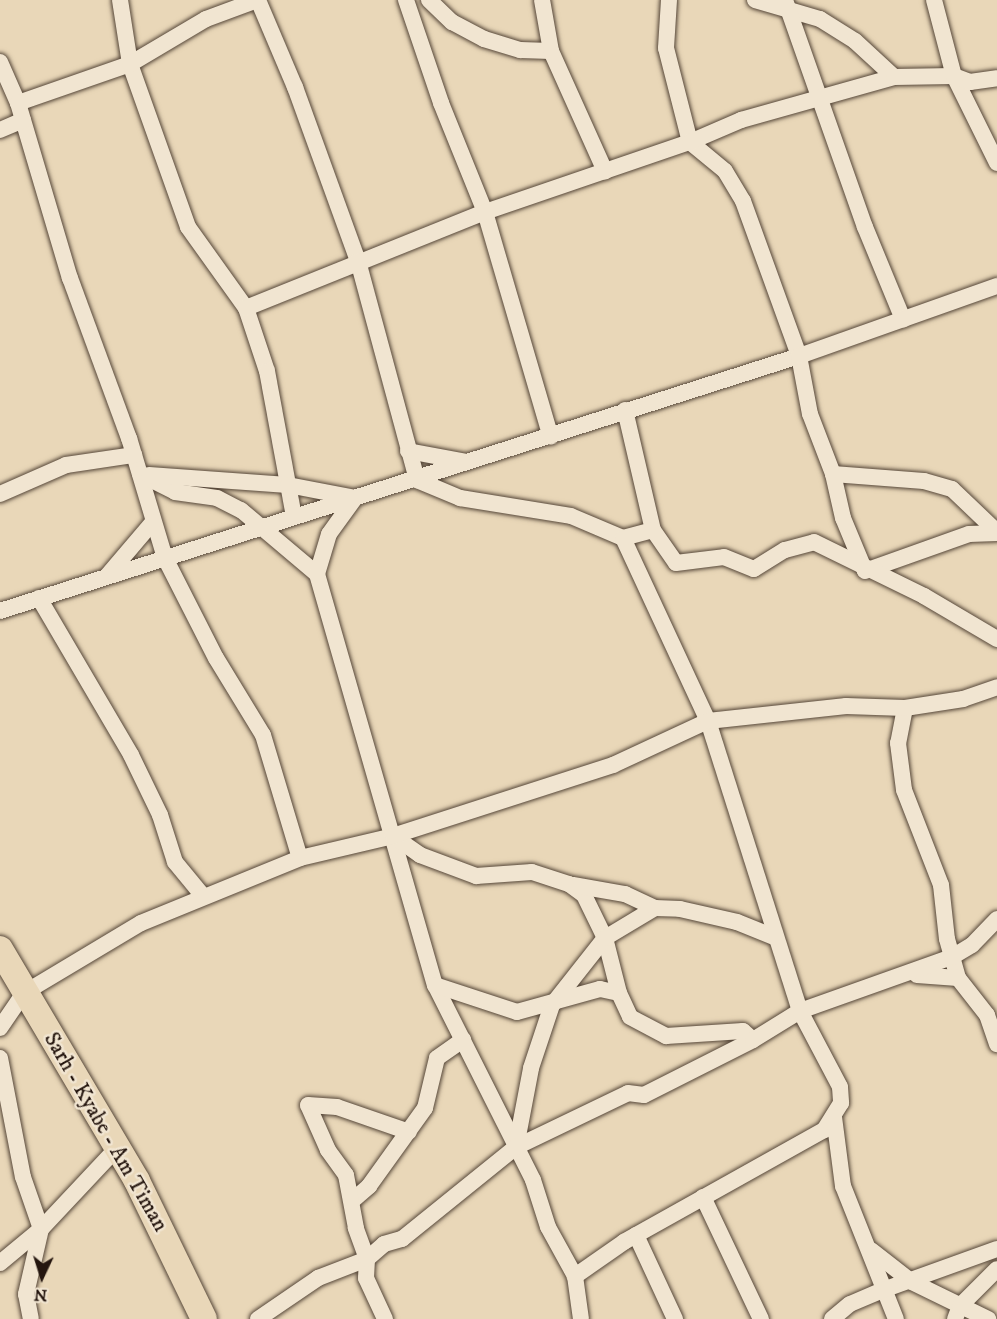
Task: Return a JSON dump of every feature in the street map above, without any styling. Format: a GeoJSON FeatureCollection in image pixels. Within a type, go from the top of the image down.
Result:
{"type":"FeatureCollection","features":[{"type":"Feature","properties":{"kind":"highway","name":"Sarh - Kyabe - Am Timan"},"geometry":{"type":"LineString","coordinates":[[0,949],[117,1148],[164,1234],[204,1319]]}},
{"type":"Feature","properties":{"kind":"street"},"geometry":{"type":"LineString","coordinates":[[120,0],[130,64],[188,227],[246,308],[267,371],[294,518]]}},
{"type":"Feature","properties":{"kind":"street"},"geometry":{"type":"LineString","coordinates":[[18,103],[130,64],[206,19],[257,0],[295,87],[358,261],[417,480]]}},
{"type":"Feature","properties":{"kind":"street"},"geometry":{"type":"LineString","coordinates":[[406,0],[441,103],[485,212],[551,437]]}},
{"type":"Feature","properties":{"kind":"street"},"geometry":{"type":"LineString","coordinates":[[429,0],[452,22],[484,39],[520,50],[551,51]]}},
{"type":"Feature","properties":{"kind":"street"},"geometry":{"type":"LineString","coordinates":[[542,0],[551,51],[605,171]]}},
{"type":"Feature","properties":{"kind":"street"},"geometry":{"type":"LineString","coordinates":[[669,0],[666,48],[690,142],[725,171],[743,201],[799,356],[810,414],[832,474],[843,518],[866,571]]}},
{"type":"Feature","properties":{"kind":"street"},"geometry":{"type":"LineString","coordinates":[[755,0],[786,4],[820,19],[855,41],[894,77]]}},
{"type":"Feature","properties":{"kind":"street"},"geometry":{"type":"LineString","coordinates":[[934,0],[954,76],[997,163]]}},
{"type":"Feature","properties":{"kind":"street"},"geometry":{"type":"LineString","coordinates":[[786,4],[866,226],[903,319]]}},
{"type":"Feature","properties":{"kind":"street"},"geometry":{"type":"LineString","coordinates":[[0,62],[18,103],[70,278],[134,455],[165,558],[216,658],[263,735],[300,858]]}},
{"type":"Feature","properties":{"kind":"street"},"geometry":{"type":"LineString","coordinates":[[246,308],[358,261],[485,212],[690,142],[741,120],[894,77],[954,76],[970,82],[997,78]]}},
{"type":"Feature","properties":{"kind":"street"},"geometry":{"type":"LineString","coordinates":[[0,130],[23,120]]}},
{"type":"Feature","properties":{"kind":"street"},"geometry":{"type":"LineString","coordinates":[[0,612],[106,576],[417,480],[551,437],[625,410],[799,356],[997,286]]}},
{"type":"Feature","properties":{"kind":"street"},"geometry":{"type":"LineString","coordinates":[[625,410],[653,530],[676,563],[724,556],[754,569],[785,550],[814,543],[866,571],[924,596],[997,639]]}},
{"type":"Feature","properties":{"kind":"street"},"geometry":{"type":"LineString","coordinates":[[408,451],[470,463]]}},
{"type":"Feature","properties":{"kind":"street"},"geometry":{"type":"LineString","coordinates":[[0,495],[66,465],[134,455]]}},
{"type":"Feature","properties":{"kind":"street"},"geometry":{"type":"LineString","coordinates":[[140,474],[288,485],[355,498]]}},
{"type":"Feature","properties":{"kind":"street"},"geometry":{"type":"LineString","coordinates":[[140,474],[176,492],[217,498],[263,527],[317,574]]}},
{"type":"Feature","properties":{"kind":"street"},"geometry":{"type":"LineString","coordinates":[[832,474],[924,481],[952,489],[997,532]]}},
{"type":"Feature","properties":{"kind":"street"},"geometry":{"type":"LineString","coordinates":[[417,480],[460,498],[571,516],[623,538],[653,530]]}},
{"type":"Feature","properties":{"kind":"street"},"geometry":{"type":"LineString","coordinates":[[355,498],[329,534],[317,574],[365,750],[393,836],[435,985],[516,1146],[548,1227],[575,1276],[580,1318]]}},
{"type":"Feature","properties":{"kind":"street"},"geometry":{"type":"LineString","coordinates":[[106,576],[153,522]]}},
{"type":"Feature","properties":{"kind":"street"},"geometry":{"type":"LineString","coordinates":[[866,571],[969,534],[997,532]]}},
{"type":"Feature","properties":{"kind":"street"},"geometry":{"type":"LineString","coordinates":[[575,1276],[636,1236],[824,1130],[841,1103],[840,1087],[800,1011],[774,937],[708,721],[623,538]]}},
{"type":"Feature","properties":{"kind":"street"},"geometry":{"type":"LineString","coordinates":[[39,598],[131,755],[160,815],[175,862],[203,896]]}},
{"type":"Feature","properties":{"kind":"street"},"geometry":{"type":"LineString","coordinates":[[0,1028],[24,993],[141,923],[300,858],[393,836],[614,765],[708,721],[826,707],[905,708],[963,699],[997,687]]}},
{"type":"Feature","properties":{"kind":"street"},"geometry":{"type":"LineString","coordinates":[[905,708],[898,743],[904,790],[940,885],[952,957],[958,978],[987,1015],[997,1044]]}},
{"type":"Feature","properties":{"kind":"street"},"geometry":{"type":"LineString","coordinates":[[393,836],[420,855],[476,876],[532,873],[569,884],[625,894],[655,908],[680,909],[737,922],[774,937]]}},
{"type":"Feature","properties":{"kind":"street"},"geometry":{"type":"LineString","coordinates":[[569,884],[584,896],[605,938],[619,993],[630,1017],[666,1036],[742,1031],[753,1040]]}},
{"type":"Feature","properties":{"kind":"street"},"geometry":{"type":"LineString","coordinates":[[516,1146],[531,1068],[552,1005],[605,938],[655,908]]}},
{"type":"Feature","properties":{"kind":"street"},"geometry":{"type":"LineString","coordinates":[[258,1319],[318,1278],[367,1259],[384,1244],[402,1239],[516,1146],[628,1093],[644,1095],[753,1040],[800,1011],[952,957],[972,945],[997,919]]}},
{"type":"Feature","properties":{"kind":"street"},"geometry":{"type":"LineString","coordinates":[[900,976],[931,974],[958,978]]}},
{"type":"Feature","properties":{"kind":"street"},"geometry":{"type":"LineString","coordinates":[[435,985],[517,1012],[552,1005],[600,989],[619,993]]}},
{"type":"Feature","properties":{"kind":"street"},"geometry":{"type":"LineString","coordinates":[[352,1201],[369,1186],[425,1108],[437,1058],[463,1040]]}},
{"type":"Feature","properties":{"kind":"street"},"geometry":{"type":"LineString","coordinates":[[0,1058],[23,1177],[41,1229],[26,1294],[31,1319]]}},
{"type":"Feature","properties":{"kind":"street"},"geometry":{"type":"LineString","coordinates":[[385,1319],[366,1278],[367,1259],[346,1175],[328,1150],[308,1105],[337,1107],[409,1132]]}},
{"type":"Feature","properties":{"kind":"street"},"geometry":{"type":"LineString","coordinates":[[834,1117],[843,1186],[896,1319]]}},
{"type":"Feature","properties":{"kind":"street"},"geometry":{"type":"LineString","coordinates":[[0,1263],[41,1229],[117,1148]]}},
{"type":"Feature","properties":{"kind":"street"},"geometry":{"type":"LineString","coordinates":[[703,1197],[761,1319]]}},
{"type":"Feature","properties":{"kind":"street"},"geometry":{"type":"LineString","coordinates":[[636,1236],[675,1319]]}},
{"type":"Feature","properties":{"kind":"street"},"geometry":{"type":"LineString","coordinates":[[832,1319],[850,1304],[883,1290],[912,1282],[997,1249]]}},
{"type":"Feature","properties":{"kind":"street"},"geometry":{"type":"LineString","coordinates":[[870,1250],[958,1313],[988,1319]]}},
{"type":"Feature","properties":{"kind":"street"},"geometry":{"type":"LineString","coordinates":[[958,1313],[995,1272]]}}]}
